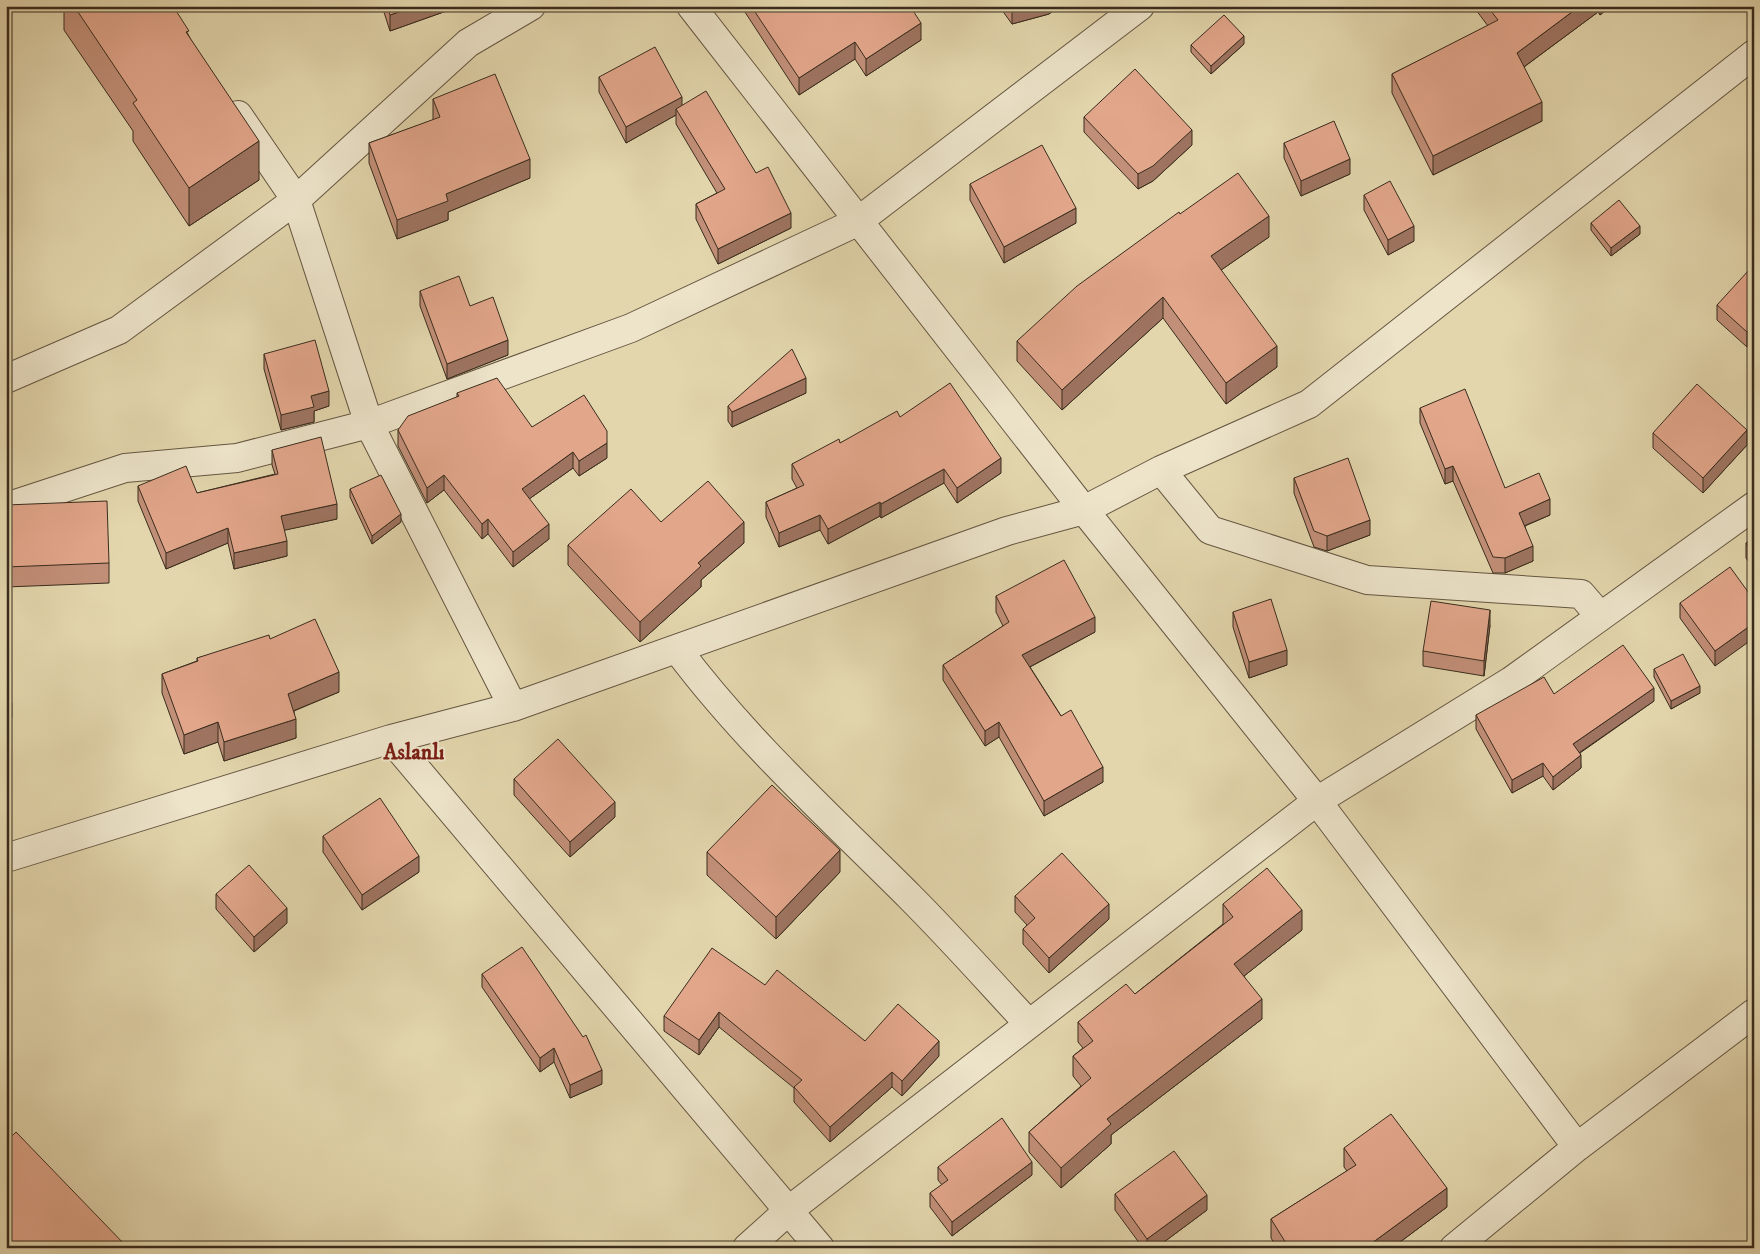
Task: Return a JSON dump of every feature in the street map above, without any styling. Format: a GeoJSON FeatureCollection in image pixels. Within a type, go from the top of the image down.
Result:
{"type":"FeatureCollection","features":[{"type":"Feature","properties":{"kind":"street"},"geometry":{"type":"LineString","coordinates":[[6,379],[120,330],[296,200],[468,43],[531,6]]}},
{"type":"Feature","properties":{"kind":"street"},"geometry":{"type":"LineString","coordinates":[[691,6],[1084,510],[1317,801],[1577,1147]]}},
{"type":"Feature","properties":{"kind":"street"},"geometry":{"type":"LineString","coordinates":[[6,507],[125,468],[237,458],[369,424],[630,328],[858,222],[1140,6]]}},
{"type":"Feature","properties":{"kind":"street"},"geometry":{"type":"LineString","coordinates":[[6,858],[392,739],[513,707],[1007,531],[1084,510],[1161,470],[1309,404],[1754,54]]}},
{"type":"Feature","properties":{"kind":"street"},"geometry":{"type":"LineString","coordinates":[[225,95],[296,200],[369,424],[513,707]]}},
{"type":"Feature","properties":{"kind":"street"},"geometry":{"type":"LineString","coordinates":[[1161,470],[1210,530],[1366,580],[1581,594],[1600,616]]}},
{"type":"Feature","properties":{"kind":"street"},"geometry":{"type":"LineString","coordinates":[[747,1248],[788,1212],[1317,801],[1511,681],[1754,506]]}},
{"type":"Feature","properties":{"kind":"street"},"geometry":{"type":"LineString","coordinates":[[677,649],[709,692],[802,791],[912,899],[1029,1024]]}},
{"type":"Feature","properties":{"kind":"street"},"geometry":{"type":"LineString","coordinates":[[392,739],[820,1248]]}},
{"type":"Feature","properties":{"kind":"street"},"geometry":{"type":"LineString","coordinates":[[1454,1248],[1577,1147],[1754,1013]]}},
{"type":"Feature","properties":{"kind":"building"},"geometry":{"type":"Polygon","coordinates":[[[74,6],[173,6],[189,31],[186,32],[259,141],[189,188],[133,103],[137,100],[74,6]]]}},
{"type":"Feature","properties":{"kind":"building"},"geometry":{"type":"Polygon","coordinates":[[[387,6],[416,6],[390,15],[387,6]]]}},
{"type":"Feature","properties":{"kind":"building"},"geometry":{"type":"Polygon","coordinates":[[[751,6],[910,6],[921,23],[866,59],[855,42],[799,78],[751,6]]]}},
{"type":"Feature","properties":{"kind":"building"},"geometry":{"type":"Polygon","coordinates":[[[1487,6],[1580,6],[1517,53],[1542,102],[1433,156],[1392,74],[1498,20],[1487,6]]]}},
{"type":"Feature","properties":{"kind":"building"},"geometry":{"type":"Polygon","coordinates":[[[1224,15],[1244,36],[1211,66],[1191,45],[1224,15]]]}},
{"type":"Feature","properties":{"kind":"building"},"geometry":{"type":"Polygon","coordinates":[[[655,47],[682,97],[626,127],[599,77],[655,47]]]}},
{"type":"Feature","properties":{"kind":"building"},"geometry":{"type":"Polygon","coordinates":[[[1135,69],[1192,130],[1153,166],[1138,174],[1084,117],[1135,69]]]}},
{"type":"Feature","properties":{"kind":"building"},"geometry":{"type":"Polygon","coordinates":[[[495,74],[530,159],[446,194],[448,201],[397,220],[369,143],[440,117],[433,99],[495,74]]]}},
{"type":"Feature","properties":{"kind":"building"},"geometry":{"type":"Polygon","coordinates":[[[706,91],[756,173],[768,167],[791,213],[718,249],[696,204],[725,189],[676,109],[706,91]]]}},
{"type":"Feature","properties":{"kind":"building"},"geometry":{"type":"Polygon","coordinates":[[[1334,121],[1350,159],[1301,181],[1284,143],[1334,121]]]}},
{"type":"Feature","properties":{"kind":"building"},"geometry":{"type":"Polygon","coordinates":[[[1042,145],[1076,208],[1004,247],[970,184],[1042,145]]]}},
{"type":"Feature","properties":{"kind":"building"},"geometry":{"type":"Polygon","coordinates":[[[1238,173],[1269,216],[1211,256],[1277,346],[1226,383],[1163,297],[1062,390],[1017,341],[1077,286],[1179,212],[1180,214],[1238,173]]]}},
{"type":"Feature","properties":{"kind":"building"},"geometry":{"type":"Polygon","coordinates":[[[1390,181],[1414,226],[1388,240],[1364,195],[1390,181]]]}},
{"type":"Feature","properties":{"kind":"building"},"geometry":{"type":"Polygon","coordinates":[[[1619,200],[1640,226],[1611,248],[1591,223],[1619,200]]]}},
{"type":"Feature","properties":{"kind":"building"},"geometry":{"type":"Polygon","coordinates":[[[1749,270],[1754,274],[1754,324],[1747,332],[1717,305],[1749,270]]]}},
{"type":"Feature","properties":{"kind":"building"},"geometry":{"type":"Polygon","coordinates":[[[459,276],[470,306],[493,297],[508,340],[447,364],[420,291],[459,276]]]}},
{"type":"Feature","properties":{"kind":"building"},"geometry":{"type":"Polygon","coordinates":[[[315,340],[329,391],[311,396],[314,407],[281,415],[264,354],[315,340]]]}},
{"type":"Feature","properties":{"kind":"building"},"geometry":{"type":"Polygon","coordinates":[[[792,349],[806,378],[732,412],[728,406],[792,349]]]}},
{"type":"Feature","properties":{"kind":"building"},"geometry":{"type":"Polygon","coordinates":[[[497,378],[532,427],[584,395],[607,431],[607,443],[579,461],[573,452],[522,489],[549,524],[513,552],[488,519],[482,524],[444,475],[427,488],[398,430],[408,416],[459,396],[457,393],[497,378]]]}},
{"type":"Feature","properties":{"kind":"building"},"geometry":{"type":"Polygon","coordinates":[[[950,383],[1001,458],[957,488],[944,469],[881,504],[880,502],[828,529],[820,515],[779,533],[766,502],[804,485],[792,464],[839,439],[840,443],[897,411],[900,417],[950,383]]]}},
{"type":"Feature","properties":{"kind":"building"},"geometry":{"type":"Polygon","coordinates":[[[1697,384],[1747,430],[1703,478],[1653,433],[1697,384]]]}},
{"type":"Feature","properties":{"kind":"building"},"geometry":{"type":"Polygon","coordinates":[[[1465,389],[1505,488],[1539,473],[1550,499],[1519,513],[1533,546],[1505,558],[1493,557],[1453,466],[1445,469],[1420,408],[1465,389]]]}},
{"type":"Feature","properties":{"kind":"building"},"geometry":{"type":"Polygon","coordinates":[[[321,437],[337,504],[281,516],[287,541],[234,553],[228,528],[166,553],[138,486],[186,466],[197,493],[278,474],[272,450],[321,437]]]}},
{"type":"Feature","properties":{"kind":"building"},"geometry":{"type":"Polygon","coordinates":[[[1348,458],[1370,520],[1327,536],[1314,531],[1294,478],[1348,458]]]}},
{"type":"Feature","properties":{"kind":"building"},"geometry":{"type":"Polygon","coordinates":[[[381,475],[401,514],[372,536],[350,489],[381,475]]]}},
{"type":"Feature","properties":{"kind":"building"},"geometry":{"type":"Polygon","coordinates":[[[708,481],[744,522],[698,563],[701,566],[640,622],[568,545],[631,489],[661,522],[708,481]]]}},
{"type":"Feature","properties":{"kind":"building"},"geometry":{"type":"Polygon","coordinates":[[[107,501],[109,563],[6,567],[6,505],[107,501]]]}},
{"type":"Feature","properties":{"kind":"building"},"geometry":{"type":"Polygon","coordinates":[[[1754,538],[1754,554],[1746,543],[1754,538]]]}},
{"type":"Feature","properties":{"kind":"building"},"geometry":{"type":"Polygon","coordinates":[[[1064,560],[1095,617],[1022,655],[1061,716],[1071,710],[1103,767],[1044,801],[999,722],[985,731],[943,665],[1009,622],[996,596],[1064,560]]]}},
{"type":"Feature","properties":{"kind":"building"},"geometry":{"type":"Polygon","coordinates":[[[1730,567],[1754,600],[1754,623],[1715,651],[1680,603],[1730,567]]]}},
{"type":"Feature","properties":{"kind":"building"},"geometry":{"type":"Polygon","coordinates":[[[1271,599],[1287,650],[1249,662],[1233,612],[1271,599]]]}},
{"type":"Feature","properties":{"kind":"building"},"geometry":{"type":"Polygon","coordinates":[[[1431,601],[1490,610],[1484,661],[1423,651],[1431,601]]]}},
{"type":"Feature","properties":{"kind":"building"},"geometry":{"type":"Polygon","coordinates":[[[315,619],[339,672],[288,694],[296,719],[224,742],[218,722],[184,735],[162,674],[198,661],[197,658],[269,635],[270,639],[315,619]]]}},
{"type":"Feature","properties":{"kind":"building"},"geometry":{"type":"Polygon","coordinates":[[[1623,645],[1654,688],[1573,744],[1581,755],[1553,777],[1543,763],[1512,780],[1476,715],[1544,677],[1554,694],[1623,645]]]}},
{"type":"Feature","properties":{"kind":"building"},"geometry":{"type":"Polygon","coordinates":[[[1683,654],[1700,686],[1671,701],[1654,669],[1683,654]]]}},
{"type":"Feature","properties":{"kind":"building"},"geometry":{"type":"Polygon","coordinates":[[[6,689],[12,703],[6,705],[6,689]]]}},
{"type":"Feature","properties":{"kind":"building"},"geometry":{"type":"Polygon","coordinates":[[[558,739],[615,802],[570,842],[514,779],[558,739]]]}},
{"type":"Feature","properties":{"kind":"building"},"geometry":{"type":"Polygon","coordinates":[[[772,785],[840,850],[776,917],[707,852],[772,785]]]}},
{"type":"Feature","properties":{"kind":"building"},"geometry":{"type":"Polygon","coordinates":[[[380,798],[419,856],[362,895],[323,836],[380,798]]]}},
{"type":"Feature","properties":{"kind":"building"},"geometry":{"type":"Polygon","coordinates":[[[1062,853],[1109,904],[1049,958],[1023,929],[1035,918],[1015,896],[1062,853]]]}},
{"type":"Feature","properties":{"kind":"building"},"geometry":{"type":"Polygon","coordinates":[[[249,865],[287,908],[254,937],[216,894],[249,865]]]}},
{"type":"Feature","properties":{"kind":"building"},"geometry":{"type":"Polygon","coordinates":[[[1267,868],[1302,910],[1234,964],[1262,999],[1107,1119],[1111,1124],[1061,1168],[1029,1132],[1091,1078],[1073,1056],[1093,1041],[1078,1022],[1126,984],[1135,994],[1233,917],[1223,904],[1267,868]]]}},
{"type":"Feature","properties":{"kind":"building"},"geometry":{"type":"Polygon","coordinates":[[[522,947],[583,1037],[586,1035],[602,1070],[570,1085],[554,1048],[540,1058],[482,974],[522,947]]]}},
{"type":"Feature","properties":{"kind":"building"},"geometry":{"type":"Polygon","coordinates":[[[712,948],[765,985],[777,970],[865,1041],[898,1004],[939,1041],[902,1081],[892,1072],[830,1127],[794,1087],[802,1080],[719,1012],[699,1040],[664,1016],[712,948]]]}},
{"type":"Feature","properties":{"kind":"building"},"geometry":{"type":"Polygon","coordinates":[[[1391,1114],[1447,1188],[1372,1243],[1373,1248],[1289,1248],[1271,1219],[1356,1165],[1344,1148],[1391,1114]]]}},
{"type":"Feature","properties":{"kind":"building"},"geometry":{"type":"Polygon","coordinates":[[[1002,1118],[1032,1162],[952,1222],[930,1193],[948,1180],[938,1167],[1002,1118]]]}},
{"type":"Feature","properties":{"kind":"building"},"geometry":{"type":"Polygon","coordinates":[[[16,1132],[128,1248],[6,1248],[6,1142],[16,1132]]]}},
{"type":"Feature","properties":{"kind":"building"},"geometry":{"type":"Polygon","coordinates":[[[1174,1151],[1207,1195],[1147,1239],[1115,1194],[1174,1151]]]}},
{"type":"Feature","properties":{"kind":"building"},"geometry":{"type":"Polygon","coordinates":[[[919,1244],[928,1248],[918,1248],[919,1244]]]}},
{"type":"Feature","properties":{"kind":"district","name":"Aslanlı"},"geometry":{"type":"Point","coordinates":[414,751]}}]}
